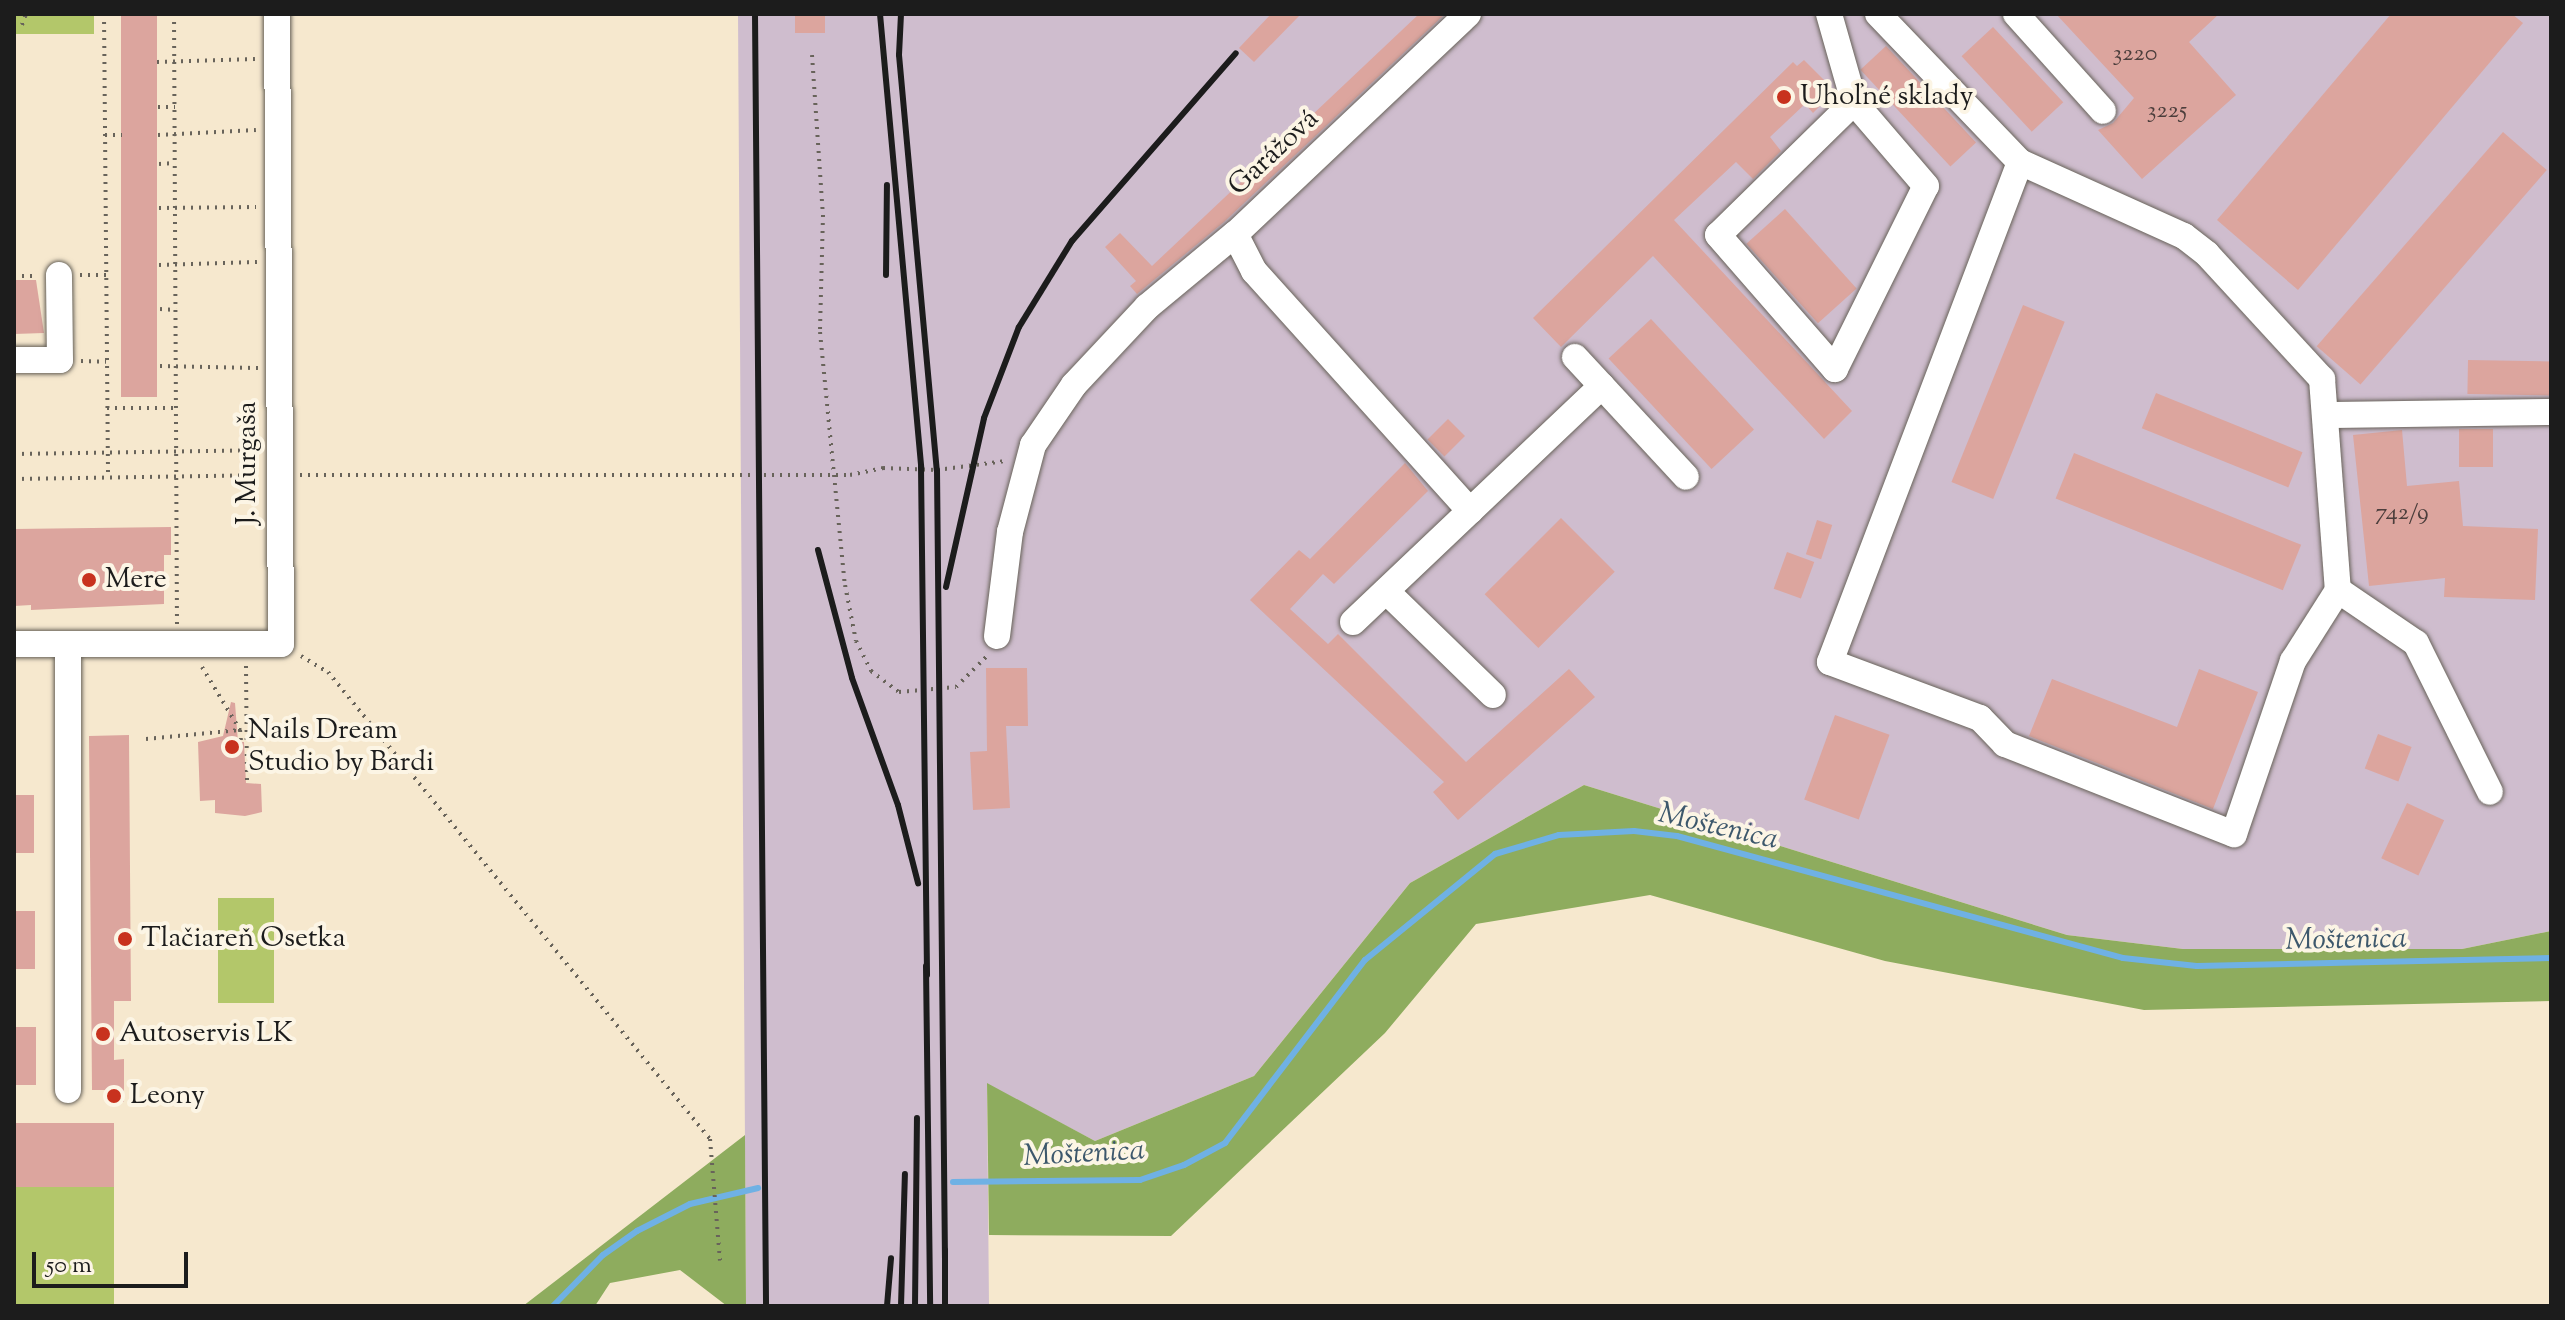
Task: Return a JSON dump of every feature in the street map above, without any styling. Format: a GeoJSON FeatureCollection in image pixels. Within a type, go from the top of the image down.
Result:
{"type":"FeatureCollection","features":[{"type":"Feature","properties":{"kind":"street","name":"J. Murgaša"},"geometry":{"type":"LineString","coordinates":[[277,14],[281,644]]}},
{"type":"Feature","properties":{"kind":"street","name":"Garážová"},"geometry":{"type":"LineString","coordinates":[[1468,14],[1235,234],[1254,271],[1470,511]]}},
{"type":"Feature","properties":{"kind":"street"},"geometry":{"type":"LineString","coordinates":[[1829,14],[1854,102],[1926,186],[1835,369],[1718,235],[1854,102]]}},
{"type":"Feature","properties":{"kind":"street"},"geometry":{"type":"LineString","coordinates":[[2016,14],[2103,111]]}},
{"type":"Feature","properties":{"kind":"street"},"geometry":{"type":"LineString","coordinates":[[1893,18],[2020,162],[2184,236],[2207,254],[2322,379],[2328,415],[2338,590],[2293,661],[2234,834],[2005,744],[1980,718],[1830,662],[2020,162]]}},
{"type":"Feature","properties":{"kind":"street"},"geometry":{"type":"LineString","coordinates":[[997,636],[1012,519],[1033,445],[1074,385],[1147,307],[1235,234]]}},
{"type":"Feature","properties":{"kind":"street"},"geometry":{"type":"LineString","coordinates":[[14,360],[60,360],[59,275]]}},
{"type":"Feature","properties":{"kind":"street"},"geometry":{"type":"LineString","coordinates":[[1575,357],[1686,477]]}},
{"type":"Feature","properties":{"kind":"street"},"geometry":{"type":"LineString","coordinates":[[1353,622],[1602,386]]}},
{"type":"Feature","properties":{"kind":"street"},"geometry":{"type":"LineString","coordinates":[[2328,415],[2551,412]]}},
{"type":"Feature","properties":{"kind":"street"},"geometry":{"type":"LineString","coordinates":[[2338,590],[2416,643],[2490,792]]}},
{"type":"Feature","properties":{"kind":"street"},"geometry":{"type":"LineString","coordinates":[[1386,591],[1493,695]]}},
{"type":"Feature","properties":{"kind":"street"},"geometry":{"type":"LineString","coordinates":[[14,644],[281,644]]}},
{"type":"Feature","properties":{"kind":"street"},"geometry":{"type":"LineString","coordinates":[[68,644],[68,1090]]}},
{"type":"Feature","properties":{"kind":"path"},"geometry":{"type":"LineString","coordinates":[[14,24],[22,25],[26,14]]}},
{"type":"Feature","properties":{"kind":"path"},"geometry":{"type":"LineString","coordinates":[[97,14],[104,17],[108,477]]}},
{"type":"Feature","properties":{"kind":"path"},"geometry":{"type":"LineString","coordinates":[[174,14],[176,476],[182,644],[244,730],[241,742]]}},
{"type":"Feature","properties":{"kind":"path"},"geometry":{"type":"LineString","coordinates":[[812,55],[823,215],[820,332],[850,621],[863,658],[880,681],[912,693],[956,687],[978,669],[997,636]]}},
{"type":"Feature","properties":{"kind":"path"},"geometry":{"type":"LineString","coordinates":[[157,62],[278,59]]}},
{"type":"Feature","properties":{"kind":"path"},"geometry":{"type":"LineString","coordinates":[[158,107],[175,107]]}},
{"type":"Feature","properties":{"kind":"path"},"geometry":{"type":"LineString","coordinates":[[158,135],[278,129]]}},
{"type":"Feature","properties":{"kind":"path"},"geometry":{"type":"LineString","coordinates":[[105,135],[122,135]]}},
{"type":"Feature","properties":{"kind":"path"},"geometry":{"type":"LineString","coordinates":[[159,164],[175,163]]}},
{"type":"Feature","properties":{"kind":"path"},"geometry":{"type":"LineString","coordinates":[[159,208],[278,206]]}},
{"type":"Feature","properties":{"kind":"path"},"geometry":{"type":"LineString","coordinates":[[159,265],[279,261]]}},
{"type":"Feature","properties":{"kind":"path"},"geometry":{"type":"LineString","coordinates":[[160,309],[176,310]]}},
{"type":"Feature","properties":{"kind":"path"},"geometry":{"type":"LineString","coordinates":[[160,366],[279,369]]}},
{"type":"Feature","properties":{"kind":"path"},"geometry":{"type":"LineString","coordinates":[[107,408],[177,408]]}},
{"type":"Feature","properties":{"kind":"path"},"geometry":{"type":"LineString","coordinates":[[14,454],[177,451],[280,463],[834,474],[980,467],[1010,460],[1033,445]]}},
{"type":"Feature","properties":{"kind":"path"},"geometry":{"type":"LineString","coordinates":[[14,479],[176,476],[280,463]]}},
{"type":"Feature","properties":{"kind":"path"},"geometry":{"type":"LineString","coordinates":[[246,644],[244,730],[247,783]]}},
{"type":"Feature","properties":{"kind":"path"},"geometry":{"type":"LineString","coordinates":[[281,644],[328,672],[710,1139],[720,1261]]}},
{"type":"Feature","properties":{"kind":"path"},"geometry":{"type":"LineString","coordinates":[[146,739],[244,730]]}},
{"type":"Feature","properties":{"kind":"shaded area"},"geometry":{"type":"Polygon","coordinates":[[[738,14],[2551,14],[2551,931],[2462,949],[2183,949],[2067,935],[1584,785],[1410,883],[1254,1076],[1095,1141],[987,1084],[989,1306],[746,1306],[738,14]]]}},
{"type":"Feature","properties":{"kind":"green space"},"geometry":{"type":"Polygon","coordinates":[[[14,14],[94,14],[94,34],[14,34],[14,14]]]}},
{"type":"Feature","properties":{"kind":"green space"},"geometry":{"type":"Polygon","coordinates":[[[1584,785],[2067,935],[2183,949],[2462,949],[2551,931],[2551,1001],[2144,1010],[1885,961],[1650,895],[1476,924],[1385,1033],[1171,1236],[989,1235],[987,1083],[1095,1141],[1254,1076],[1410,883],[1584,785]]]}},
{"type":"Feature","properties":{"kind":"green space"},"geometry":{"type":"Polygon","coordinates":[[[218,898],[274,898],[274,1003],[218,1003],[218,898]]]}},
{"type":"Feature","properties":{"kind":"green space"},"geometry":{"type":"Polygon","coordinates":[[[745,1135],[746,1306],[727,1306],[680,1270],[610,1283],[595,1306],[523,1306],[745,1135]]]}},
{"type":"Feature","properties":{"kind":"green space"},"geometry":{"type":"Polygon","coordinates":[[[14,1187],[114,1187],[114,1306],[14,1306],[14,1187]]]}},
{"type":"Feature","properties":{"kind":"building"},"geometry":{"type":"Polygon","coordinates":[[[121,14],[157,14],[157,397],[121,397],[121,14]]]}},
{"type":"Feature","properties":{"kind":"building"},"geometry":{"type":"Polygon","coordinates":[[[795,14],[825,14],[825,33],[795,33],[795,14]]]}},
{"type":"Feature","properties":{"kind":"building"},"geometry":{"type":"Polygon","coordinates":[[[1271,14],[1301,14],[1254,62],[1239,48],[1271,14]]]}},
{"type":"Feature","properties":{"kind":"building"},"geometry":{"type":"Polygon","coordinates":[[[1419,14],[1445,14],[1224,222],[1137,294],[1130,286],[1136,281],[1105,247],[1120,233],[1152,266],[1419,14]]]}},
{"type":"Feature","properties":{"kind":"building"},"geometry":{"type":"Polygon","coordinates":[[[2056,14],[2219,14],[2189,42],[2236,95],[2142,179],[2098,130],[2113,123],[2134,98],[2056,14]]]}},
{"type":"Feature","properties":{"kind":"building"},"geometry":{"type":"Polygon","coordinates":[[[2391,14],[2512,14],[2523,23],[2298,290],[2217,220],[2391,14]]]}},
{"type":"Feature","properties":{"kind":"building"},"geometry":{"type":"Polygon","coordinates":[[[1993,27],[2063,102],[2032,132],[1962,56],[1993,27]]]}},
{"type":"Feature","properties":{"kind":"building"},"geometry":{"type":"Polygon","coordinates":[[[1886,46],[1976,143],[1950,166],[1860,70],[1886,46]]]}},
{"type":"Feature","properties":{"kind":"building"},"geometry":{"type":"Polygon","coordinates":[[[1804,60],[1827,83],[1822,87],[1830,96],[1813,113],[1805,104],[1770,137],[1781,151],[1753,179],[1736,162],[1674,220],[1852,411],[1824,439],[1653,256],[1561,347],[1533,318],[1793,62],[1797,66],[1804,60]]]}},
{"type":"Feature","properties":{"kind":"building"},"geometry":{"type":"Polygon","coordinates":[[[2503,132],[2547,170],[2360,384],[2317,346],[2503,132]]]}},
{"type":"Feature","properties":{"kind":"building"},"geometry":{"type":"Polygon","coordinates":[[[1785,209],[1857,289],[1818,323],[1746,244],[1785,209]]]}},
{"type":"Feature","properties":{"kind":"building"},"geometry":{"type":"Polygon","coordinates":[[[14,280],[36,280],[44,333],[14,334],[14,280]]]}},
{"type":"Feature","properties":{"kind":"building"},"geometry":{"type":"Polygon","coordinates":[[[2023,305],[2065,322],[1993,499],[1951,482],[2023,305]]]}},
{"type":"Feature","properties":{"kind":"building"},"geometry":{"type":"Polygon","coordinates":[[[1651,319],[1754,429],[1712,469],[1609,359],[1651,319]]]}},
{"type":"Feature","properties":{"kind":"building"},"geometry":{"type":"Polygon","coordinates":[[[2468,360],[2551,361],[2550,395],[2467,394],[2468,360]]]}},
{"type":"Feature","properties":{"kind":"building"},"geometry":{"type":"Polygon","coordinates":[[[2156,393],[2302,452],[2288,487],[2142,428],[2156,393]]]}},
{"type":"Feature","properties":{"kind":"building"},"geometry":{"type":"Polygon","coordinates":[[[1448,419],[1465,436],[1444,456],[1427,440],[1448,419]]]}},
{"type":"Feature","properties":{"kind":"building"},"geometry":{"type":"Polygon","coordinates":[[[2459,429],[2493,429],[2493,467],[2459,467],[2459,429]]]}},
{"type":"Feature","properties":{"kind":"building"},"geometry":{"type":"Polygon","coordinates":[[[2402,430],[2407,486],[2459,481],[2463,526],[2538,529],[2535,600],[2444,597],[2445,578],[2369,586],[2353,435],[2402,430]]]}},
{"type":"Feature","properties":{"kind":"building"},"geometry":{"type":"Polygon","coordinates":[[[2074,453],[2301,545],[2283,590],[2056,498],[2074,453]]]}},
{"type":"Feature","properties":{"kind":"building"},"geometry":{"type":"Polygon","coordinates":[[[1405,463],[1428,491],[1334,584],[1323,574],[1290,609],[1328,644],[1338,634],[1466,762],[1569,669],[1595,697],[1458,820],[1433,792],[1444,782],[1250,600],[1299,550],[1310,559],[1405,463]]]}},
{"type":"Feature","properties":{"kind":"building"},"geometry":{"type":"Polygon","coordinates":[[[1561,518],[1615,572],[1538,648],[1485,594],[1561,518]]]}},
{"type":"Feature","properties":{"kind":"building"},"geometry":{"type":"Polygon","coordinates":[[[1817,520],[1832,525],[1821,559],[1806,554],[1817,520]]]}},
{"type":"Feature","properties":{"kind":"building","name":"Mere"},"geometry":{"type":"Polygon","coordinates":[[[171,527],[171,555],[164,555],[164,604],[31,610],[31,605],[14,606],[14,529],[171,527]]]}},
{"type":"Feature","properties":{"kind":"building"},"geometry":{"type":"Polygon","coordinates":[[[1787,552],[1814,562],[1801,599],[1774,589],[1787,552]]]}},
{"type":"Feature","properties":{"kind":"building"},"geometry":{"type":"Polygon","coordinates":[[[986,668],[1027,668],[1028,726],[1006,726],[1010,808],[973,810],[970,752],[987,751],[986,668]]]}},
{"type":"Feature","properties":{"kind":"building"},"geometry":{"type":"Polygon","coordinates":[[[2199,669],[2258,692],[2213,809],[2029,736],[2052,679],[2177,727],[2199,669]]]}},
{"type":"Feature","properties":{"kind":"building"},"geometry":{"type":"Polygon","coordinates":[[[231,702],[235,703],[238,742],[244,742],[246,783],[261,784],[262,812],[245,816],[215,813],[215,800],[200,801],[198,742],[223,736],[231,702]]]}},
{"type":"Feature","properties":{"kind":"building"},"geometry":{"type":"Polygon","coordinates":[[[1835,715],[1890,735],[1859,819],[1804,800],[1835,715]]]}},
{"type":"Feature","properties":{"kind":"building"},"geometry":{"type":"Polygon","coordinates":[[[2378,734],[2412,747],[2398,781],[2365,769],[2378,734]]]}},
{"type":"Feature","properties":{"kind":"building"},"geometry":{"type":"Polygon","coordinates":[[[129,735],[131,1001],[114,1001],[114,1060],[124,1059],[124,1102],[105,1102],[105,1090],[92,1090],[89,736],[129,735]]]}},
{"type":"Feature","properties":{"kind":"building"},"geometry":{"type":"Polygon","coordinates":[[[14,795],[34,795],[34,853],[14,853],[14,795]]]}},
{"type":"Feature","properties":{"kind":"building"},"geometry":{"type":"Polygon","coordinates":[[[2407,803],[2444,820],[2418,876],[2381,858],[2407,803]]]}},
{"type":"Feature","properties":{"kind":"building"},"geometry":{"type":"Polygon","coordinates":[[[14,911],[35,911],[35,969],[14,969],[14,911]]]}},
{"type":"Feature","properties":{"kind":"building"},"geometry":{"type":"Polygon","coordinates":[[[14,1027],[36,1027],[36,1085],[14,1085],[14,1027]]]}},
{"type":"Feature","properties":{"kind":"building"},"geometry":{"type":"Polygon","coordinates":[[[14,1123],[114,1123],[114,1187],[14,1187],[14,1123]]]}},
{"type":"Feature","properties":{"kind":"waterway","name":"Moštenica"},"geometry":{"type":"LineString","coordinates":[[953,1182],[1140,1180],[1184,1165],[1225,1143],[1365,960],[1495,854],[1559,835],[1634,831],[1677,836],[2123,958],[2197,966],[2551,958]]}},
{"type":"Feature","properties":{"kind":"waterway","name":"Moštenica"},"geometry":{"type":"LineString","coordinates":[[553,1306],[603,1255],[637,1231],[690,1204],[758,1188]]}},
{"type":"Feature","properties":{"kind":"railway"},"geometry":{"type":"LineString","coordinates":[[755,14],[766,1306]]}},
{"type":"Feature","properties":{"kind":"railway"},"geometry":{"type":"LineString","coordinates":[[880,14],[921,467],[927,975]]}},
{"type":"Feature","properties":{"kind":"railway"},"geometry":{"type":"LineString","coordinates":[[901,14],[899,55],[937,470],[945,1258]]}},
{"type":"Feature","properties":{"kind":"railway"},"geometry":{"type":"LineString","coordinates":[[946,587],[984,418],[1019,327],[1072,241],[1236,53]]}},
{"type":"Feature","properties":{"kind":"railway"},"geometry":{"type":"LineString","coordinates":[[886,275],[887,185]]}},
{"type":"Feature","properties":{"kind":"railway"},"geometry":{"type":"LineString","coordinates":[[818,550],[852,678],[898,805],[918,883]]}},
{"type":"Feature","properties":{"kind":"railway"},"geometry":{"type":"LineString","coordinates":[[926,966],[930,1306]]}},
{"type":"Feature","properties":{"kind":"railway"},"geometry":{"type":"LineString","coordinates":[[915,1306],[917,1118]]}},
{"type":"Feature","properties":{"kind":"railway"},"geometry":{"type":"LineString","coordinates":[[901,1306],[905,1174]]}},
{"type":"Feature","properties":{"kind":"railway"},"geometry":{"type":"LineString","coordinates":[[945,1250],[945,1306]]}},
{"type":"Feature","properties":{"kind":"railway"},"geometry":{"type":"LineString","coordinates":[[887,1306],[891,1258]]}},
{"type":"Feature","properties":{"kind":"place","name":"Uhoľné sklady"},"geometry":{"type":"Point","coordinates":[1784,97]}},
{"type":"Feature","properties":{"kind":"place","name":"Mere"},"geometry":{"type":"Point","coordinates":[89,580]}},
{"type":"Feature","properties":{"kind":"place","name":"Nails Dream Studio by Bardi"},"geometry":{"type":"Point","coordinates":[232,747]}},
{"type":"Feature","properties":{"kind":"place","name":"Tlačiareň Osetka"},"geometry":{"type":"Point","coordinates":[125,939]}},
{"type":"Feature","properties":{"kind":"place","name":"Autoservis LK"},"geometry":{"type":"Point","coordinates":[103,1034]}},
{"type":"Feature","properties":{"kind":"place","name":"Leony"},"geometry":{"type":"Point","coordinates":[114,1096]}}]}
